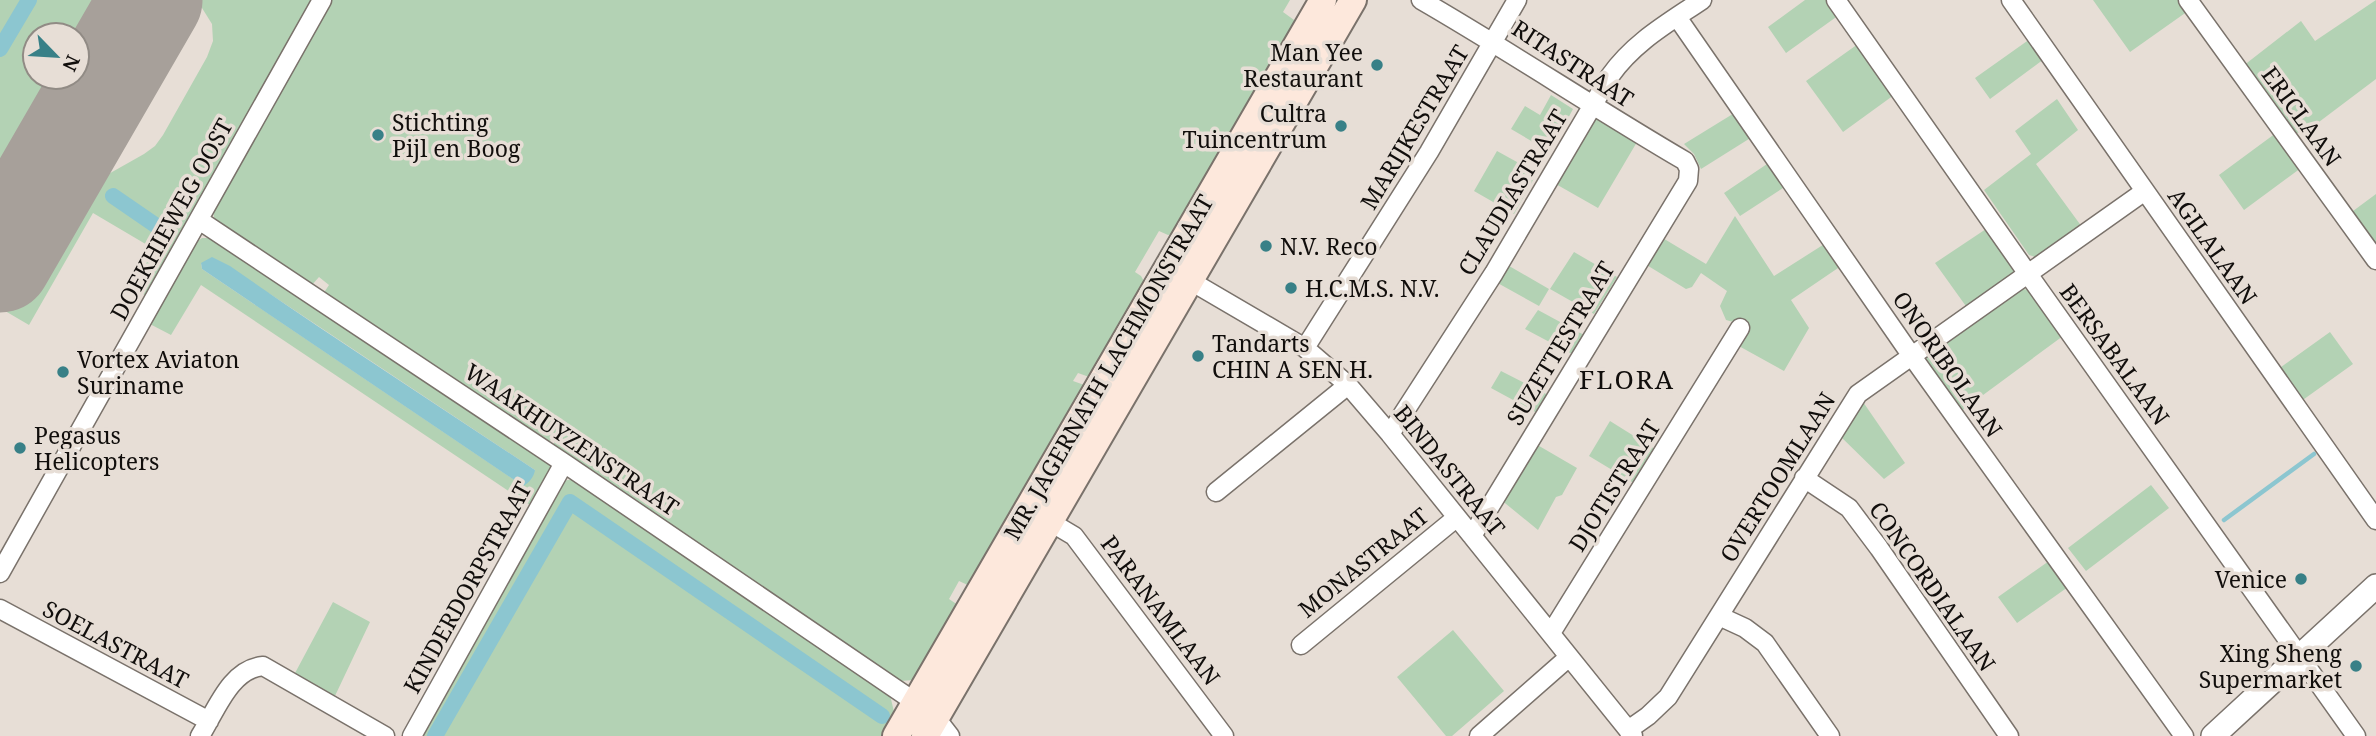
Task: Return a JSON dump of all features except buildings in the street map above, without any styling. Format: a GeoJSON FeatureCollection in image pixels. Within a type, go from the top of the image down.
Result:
{"type":"FeatureCollection","features":[{"type":"Feature","properties":{"kind":"main road","name":"MR. JAGERNATH LACHMONSTRAAT"},"geometry":{"type":"LineString","coordinates":[[932,723],[1027,507],[1323,0]]}},
{"type":"Feature","properties":{"kind":"main road","name":"MR. JAGERNATH LACHMONSTRAAT"},"geometry":{"type":"LineString","coordinates":[[895,736],[932,723],[1353,0]]}},
{"type":"Feature","properties":{"kind":"street","name":"DOEKHIEWEG OOST"},"geometry":{"type":"LineString","coordinates":[[0,573],[322,0]]}},
{"type":"Feature","properties":{"kind":"street","name":"RITASTRAAT"},"geometry":{"type":"LineString","coordinates":[[1421,0],[1494,42],[1591,106],[1685,161],[1689,174]]}},
{"type":"Feature","properties":{"kind":"street","name":"MARIJKESTRAAT"},"geometry":{"type":"LineString","coordinates":[[1305,348],[1429,152],[1517,0]]}},
{"type":"Feature","properties":{"kind":"street","name":"CLAUDIASTRAAT"},"geometry":{"type":"LineString","coordinates":[[1390,434],[1487,284],[1591,106],[1623,58],[1639,43],[1702,0]]}},
{"type":"Feature","properties":{"kind":"street","name":"BERSABALAAN"},"geometry":{"type":"LineString","coordinates":[[1836,0],[2356,736]]}},
{"type":"Feature","properties":{"kind":"street","name":"AGILALAAN"},"geometry":{"type":"LineString","coordinates":[[2011,0],[2376,520]]}},
{"type":"Feature","properties":{"kind":"street","name":"ERICLAAN"},"geometry":{"type":"LineString","coordinates":[[2188,0],[2376,260]]}},
{"type":"Feature","properties":{"kind":"street","name":"ONORIBOLAAN"},"geometry":{"type":"LineString","coordinates":[[1677,17],[1911,355],[2184,736]]}},
{"type":"Feature","properties":{"kind":"street","name":"SUZETTESTRAAT"},"geometry":{"type":"LineString","coordinates":[[1472,536],[1689,174]]}},
{"type":"Feature","properties":{"kind":"street","name":"OVERTOOMLAAN"},"geometry":{"type":"LineString","coordinates":[[1630,733],[1668,697],[1858,394],[2145,191]]}},
{"type":"Feature","properties":{"kind":"street","name":"WAAKHUYZENSTRAAT"},"geometry":{"type":"LineString","coordinates":[[199,220],[564,463],[932,723]]}},
{"type":"Feature","properties":{"kind":"street","name":"BINDASTRAAT"},"geometry":{"type":"LineString","coordinates":[[1166,268],[1305,348],[1348,386],[1390,434],[1630,733]]}},
{"type":"Feature","properties":{"kind":"street","name":"DJOTISTRAAT"},"geometry":{"type":"LineString","coordinates":[[1551,633],[1740,328]]}},
{"type":"Feature","properties":{"kind":"street"},"geometry":{"type":"LineString","coordinates":[[1216,492],[1348,386]]}},
{"type":"Feature","properties":{"kind":"street","name":"KINDERDORPSTRAAT"},"geometry":{"type":"LineString","coordinates":[[412,736],[564,463]]}},
{"type":"Feature","properties":{"kind":"street","name":"CONCORDIALAAN"},"geometry":{"type":"LineString","coordinates":[[1804,478],[1849,508],[2008,736]]}},
{"type":"Feature","properties":{"kind":"street","name":"PARANAMLAAN"},"geometry":{"type":"LineString","coordinates":[[1027,507],[1074,536],[1224,736]]}},
{"type":"Feature","properties":{"kind":"street","name":"MONASTRAAT"},"geometry":{"type":"LineString","coordinates":[[1301,645],[1457,518]]}},
{"type":"Feature","properties":{"kind":"street"},"geometry":{"type":"LineString","coordinates":[[2213,736],[2376,586]]}},
{"type":"Feature","properties":{"kind":"street","name":"SOELASTRAAT"},"geometry":{"type":"LineString","coordinates":[[0,609],[205,729]]}},
{"type":"Feature","properties":{"kind":"street"},"geometry":{"type":"LineString","coordinates":[[1719,616],[1745,628],[1765,643],[1830,736]]}},
{"type":"Feature","properties":{"kind":"street"},"geometry":{"type":"LineString","coordinates":[[1482,735],[1569,657]]}},
{"type":"Feature","properties":{"kind":"street"},"geometry":{"type":"LineString","coordinates":[[205,729],[237,676],[252,667],[262,666],[384,736]]}},
{"type":"Feature","properties":{"kind":"green space"},"geometry":{"type":"Polygon","coordinates":[[[0,0],[103,0],[91,21],[21,21],[21,91],[51,91],[0,179],[0,0]]]}},
{"type":"Feature","properties":{"kind":"green space"},"geometry":{"type":"Polygon","coordinates":[[[197,0],[314,0],[148,297],[133,288],[154,249],[93,213],[29,325],[0,308],[66,198],[155,146],[207,57],[213,41],[212,24],[197,0]]]}},
{"type":"Feature","properties":{"kind":"green space"},"geometry":{"type":"Polygon","coordinates":[[[329,0],[1290,0],[1283,12],[1301,25],[1175,233],[1168,235],[1159,231],[1135,272],[1146,285],[1092,378],[1078,373],[1073,381],[1090,387],[972,587],[959,581],[949,599],[958,605],[914,680],[900,681],[552,449],[556,438],[553,435],[549,443],[321,297],[329,285],[319,277],[311,286],[215,223],[213,211],[329,0]]]}},
{"type":"Feature","properties":{"kind":"green space"},"geometry":{"type":"Polygon","coordinates":[[[1805,0],[1828,0],[1839,15],[1786,53],[1768,27],[1805,0]]]}},
{"type":"Feature","properties":{"kind":"green space"},"geometry":{"type":"Polygon","coordinates":[[[2093,0],[2180,0],[2188,11],[2130,52],[2093,0]]]}},
{"type":"Feature","properties":{"kind":"green space"},"geometry":{"type":"Polygon","coordinates":[[[2376,0],[2376,79],[2307,131],[2291,134],[2243,66],[2301,21],[2315,41],[2376,0]]]}},
{"type":"Feature","properties":{"kind":"green space"},"geometry":{"type":"Polygon","coordinates":[[[2030,39],[2044,59],[1990,99],[1975,78],[2030,39]]]}},
{"type":"Feature","properties":{"kind":"green space"},"geometry":{"type":"Polygon","coordinates":[[[1858,44],[1894,95],[1843,132],[1806,81],[1858,44]]]}},
{"type":"Feature","properties":{"kind":"green space"},"geometry":{"type":"Polygon","coordinates":[[[1551,95],[1573,109],[1550,152],[1511,129],[1525,106],[1540,115],[1551,95]]]}},
{"type":"Feature","properties":{"kind":"green space"},"geometry":{"type":"Polygon","coordinates":[[[2057,99],[2078,130],[2036,164],[2082,227],[2039,258],[2029,255],[1984,190],[2031,154],[2015,131],[2057,99]]]}},
{"type":"Feature","properties":{"kind":"green space"},"geometry":{"type":"Polygon","coordinates":[[[1736,112],[1752,137],[1701,169],[1694,154],[1684,144],[1736,112]]]}},
{"type":"Feature","properties":{"kind":"green space"},"geometry":{"type":"Polygon","coordinates":[[[1594,118],[1637,142],[1598,208],[1554,183],[1594,118]]]}},
{"type":"Feature","properties":{"kind":"green space"},"geometry":{"type":"Polygon","coordinates":[[[2276,133],[2301,168],[2244,210],[2219,175],[2276,133]]]}},
{"type":"Feature","properties":{"kind":"green space"},"geometry":{"type":"Polygon","coordinates":[[[1497,151],[1537,173],[1514,214],[1474,191],[1497,151]]]}},
{"type":"Feature","properties":{"kind":"green space"},"geometry":{"type":"Polygon","coordinates":[[[1770,162],[1786,186],[1740,216],[1724,193],[1770,162]]]}},
{"type":"Feature","properties":{"kind":"green space"},"geometry":{"type":"Polygon","coordinates":[[[2376,194],[2376,247],[2349,214],[2376,194]]]}},
{"type":"Feature","properties":{"kind":"green space"},"geometry":{"type":"Polygon","coordinates":[[[1735,216],[1774,276],[1826,243],[1841,266],[1791,300],[1809,328],[1784,371],[1737,345],[1748,326],[1726,320],[1720,306],[1727,291],[1701,273],[1692,287],[1686,289],[1645,264],[1661,237],[1706,264],[1735,216]]]}},
{"type":"Feature","properties":{"kind":"green space"},"geometry":{"type":"Polygon","coordinates":[[[1989,227],[2016,271],[2015,275],[1968,309],[1935,263],[1989,227]]]}},
{"type":"Feature","properties":{"kind":"green space"},"geometry":{"type":"Polygon","coordinates":[[[202,238],[211,238],[550,463],[552,468],[531,506],[201,285],[171,335],[148,323],[191,246],[202,238]],[[201,263],[202,269],[522,485],[535,470],[270,294],[201,263]]]}},
{"type":"Feature","properties":{"kind":"green space"},"geometry":{"type":"Polygon","coordinates":[[[1574,252],[1617,277],[1594,314],[1550,289],[1574,252]]]}},
{"type":"Feature","properties":{"kind":"green space"},"geometry":{"type":"Polygon","coordinates":[[[1504,263],[1549,289],[1539,306],[1494,281],[1504,263]]]}},
{"type":"Feature","properties":{"kind":"green space"},"geometry":{"type":"Polygon","coordinates":[[[2023,289],[2029,290],[2063,336],[1960,412],[1927,364],[1926,355],[2023,289]]]}},
{"type":"Feature","properties":{"kind":"green space"},"geometry":{"type":"Polygon","coordinates":[[[1538,310],[1586,336],[1574,355],[1525,329],[1538,310]]]}},
{"type":"Feature","properties":{"kind":"green space"},"geometry":{"type":"Polygon","coordinates":[[[2330,332],[2353,364],[2300,402],[2277,370],[2330,332]]]}},
{"type":"Feature","properties":{"kind":"green space"},"geometry":{"type":"Polygon","coordinates":[[[1501,371],[1550,396],[1539,414],[1491,388],[1501,371]]]}},
{"type":"Feature","properties":{"kind":"green space"},"geometry":{"type":"Polygon","coordinates":[[[1861,399],[1905,463],[1884,479],[1838,434],[1861,399]]]}},
{"type":"Feature","properties":{"kind":"green space"},"geometry":{"type":"Polygon","coordinates":[[[1610,421],[1658,451],[1637,485],[1589,456],[1610,421]]]}},
{"type":"Feature","properties":{"kind":"green space"},"geometry":{"type":"Polygon","coordinates":[[[1534,443],[1577,468],[1562,495],[1556,497],[1538,530],[1500,499],[1534,443]]]}},
{"type":"Feature","properties":{"kind":"green space"},"geometry":{"type":"Polygon","coordinates":[[[573,479],[890,695],[895,716],[888,736],[421,736],[563,481],[573,479]]]}},
{"type":"Feature","properties":{"kind":"green space"},"geometry":{"type":"Polygon","coordinates":[[[2151,485],[2169,508],[2086,571],[2068,548],[2151,485]]]}},
{"type":"Feature","properties":{"kind":"green space"},"geometry":{"type":"Polygon","coordinates":[[[2049,561],[2068,587],[2017,623],[1998,597],[2049,561]]]}},
{"type":"Feature","properties":{"kind":"green space"},"geometry":{"type":"Polygon","coordinates":[[[333,602],[370,622],[334,698],[294,675],[333,602]]]}},
{"type":"Feature","properties":{"kind":"green space"},"geometry":{"type":"Polygon","coordinates":[[[1453,630],[1504,691],[1452,736],[1446,736],[1397,677],[1453,630]]]}},
{"type":"Feature","properties":{"kind":"water"},"geometry":{"type":"Polygon","coordinates":[[[212,257],[230,266],[535,470],[531,480],[523,486],[202,269],[201,263],[212,257]]]}},
{"type":"Feature","properties":{"kind":"waterway"},"geometry":{"type":"LineString","coordinates":[[0,49],[29,0]]}},
{"type":"Feature","properties":{"kind":"waterway"},"geometry":{"type":"LineString","coordinates":[[113,196],[161,229]]}},
{"type":"Feature","properties":{"kind":"waterway"},"geometry":{"type":"LineString","coordinates":[[2224,520],[2314,454]]}},
{"type":"Feature","properties":{"kind":"waterway"},"geometry":{"type":"LineString","coordinates":[[435,736],[570,502],[882,716]]}},
{"type":"Feature","properties":{"kind":"runway"},"geometry":{"type":"LineString","coordinates":[[0,261],[151,0]]}},
{"type":"Feature","properties":{"kind":"place","name":"Man Yee Restaurant"},"geometry":{"type":"Point","coordinates":[1377,65]}},
{"type":"Feature","properties":{"kind":"place","name":"Cultra Tuincentrum"},"geometry":{"type":"Point","coordinates":[1341,126]}},
{"type":"Feature","properties":{"kind":"place","name":"Stichting Pijl en Boog"},"geometry":{"type":"Point","coordinates":[378,135]}},
{"type":"Feature","properties":{"kind":"place","name":"N.V. Reco"},"geometry":{"type":"Point","coordinates":[1266,246]}},
{"type":"Feature","properties":{"kind":"place","name":"H.C.M.S. N.V."},"geometry":{"type":"Point","coordinates":[1291,288]}},
{"type":"Feature","properties":{"kind":"place","name":"Tandarts CHIN A SEN H."},"geometry":{"type":"Point","coordinates":[1198,356]}},
{"type":"Feature","properties":{"kind":"place","name":"Vortex Aviaton Suriname"},"geometry":{"type":"Point","coordinates":[63,372]}},
{"type":"Feature","properties":{"kind":"place","name":"Pegasus Helicopters"},"geometry":{"type":"Point","coordinates":[20,448]}},
{"type":"Feature","properties":{"kind":"place","name":"Venice"},"geometry":{"type":"Point","coordinates":[2301,579]}},
{"type":"Feature","properties":{"kind":"place","name":"Xing Sheng Supermarket"},"geometry":{"type":"Point","coordinates":[2356,666]}},
{"type":"Feature","properties":{"kind":"district","name":"FLORA"},"geometry":{"type":"Point","coordinates":[1627,379]}}]}
